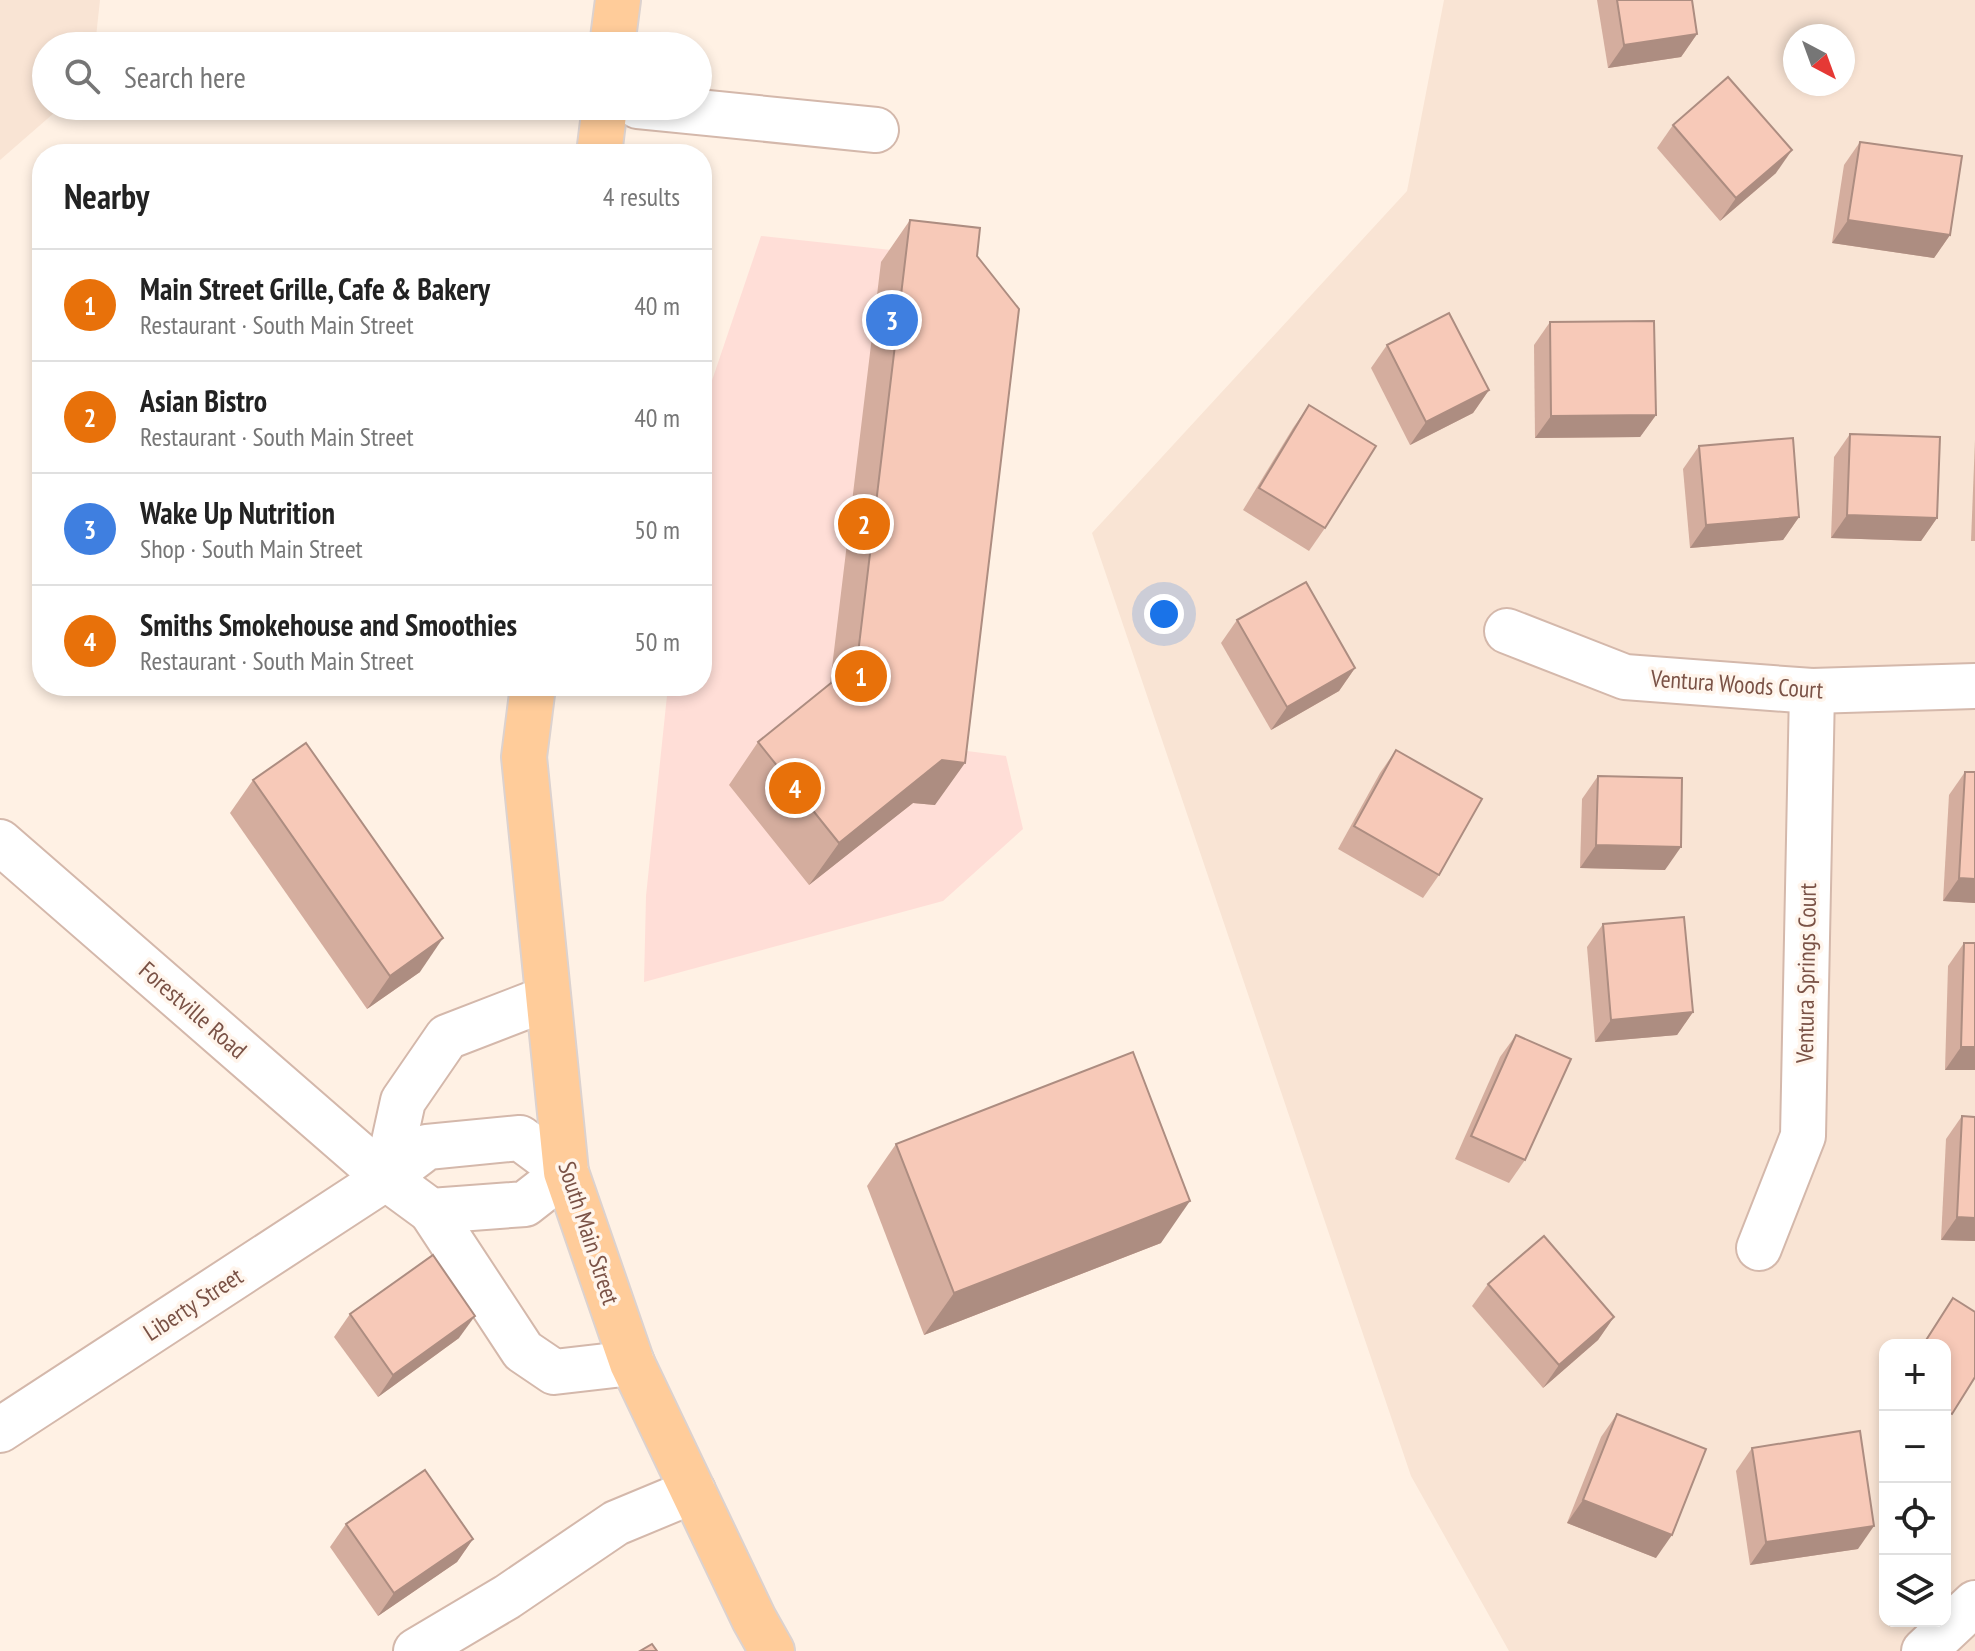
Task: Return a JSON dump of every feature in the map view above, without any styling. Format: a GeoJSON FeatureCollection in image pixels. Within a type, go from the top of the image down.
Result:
{"type":"FeatureCollection","features":[{"type":"Feature","properties":{"kind":"main road"},"geometry":{"type":"LineString","coordinates":[[614,32],[618,0]]}},
{"type":"Feature","properties":{"kind":"main road"},"geometry":{"type":"LineString","coordinates":[[600,144],[603,120]]}},
{"type":"Feature","properties":{"kind":"main road","name":"South Main Street"},"geometry":{"type":"LineString","coordinates":[[532,696],[524,757],[566,1172],[632,1363],[772,1651]]}},
{"type":"Feature","properties":{"kind":"street"},"geometry":{"type":"LineString","coordinates":[[712,113],[876,130]]}},
{"type":"Feature","properties":{"kind":"street","name":"Ventura Woods Court"},"geometry":{"type":"LineString","coordinates":[[1507,631],[1625,677],[1812,691],[1975,686]]}},
{"type":"Feature","properties":{"kind":"street","name":"Ventura Springs Court"},"geometry":{"type":"LineString","coordinates":[[1759,1248],[1803,1136],[1812,691]]}},
{"type":"Feature","properties":{"kind":"street","name":"Forestville Road"},"geometry":{"type":"LineString","coordinates":[[0,842],[386,1178],[431,1211]]}},
{"type":"Feature","properties":{"kind":"street"},"geometry":{"type":"LineString","coordinates":[[386,1178],[403,1101],[447,1037],[548,998]]}},
{"type":"Feature","properties":{"kind":"street"},"geometry":{"type":"LineString","coordinates":[[386,1178],[427,1147],[520,1138],[566,1172],[525,1204],[431,1211],[523,1351],[554,1372],[632,1363]]}},
{"type":"Feature","properties":{"kind":"street","name":"Liberty Street"},"geometry":{"type":"LineString","coordinates":[[0,1430],[386,1178]]}},
{"type":"Feature","properties":{"kind":"street"},"geometry":{"type":"LineString","coordinates":[[416,1651],[507,1597],[616,1523],[693,1491]]}},
{"type":"Feature","properties":{"kind":"street"},"geometry":{"type":"LineString","coordinates":[[1924,1651],[1975,1603]]}},
{"type":"Feature","properties":{"kind":"shaded area"},"geometry":{"type":"Polygon","coordinates":[[[0,0],[100,0],[97,32],[32,32],[32,120],[46,120],[0,160],[0,0]]]}},
{"type":"Feature","properties":{"kind":"shaded area"},"geometry":{"type":"Polygon","coordinates":[[[1444,0],[1975,0],[1975,1651],[1509,1651],[1411,1476],[1092,533],[1407,191],[1444,0]]]}},
{"type":"Feature","properties":{"kind":"shaded area"},"geometry":{"type":"Polygon","coordinates":[[[761,236],[965,258],[1005,361],[967,751],[1006,756],[1023,829],[943,901],[644,982],[646,896],[667,696],[712,696],[712,381],[761,236]]]}},
{"type":"Feature","properties":{"kind":"building"},"geometry":{"type":"Polygon","coordinates":[[[1617,0],[1692,0],[1697,34],[1624,45],[1617,0]]]}},
{"type":"Feature","properties":{"kind":"building"},"geometry":{"type":"Polygon","coordinates":[[[1728,77],[1792,150],[1736,198],[1673,125],[1728,77]]]}},
{"type":"Feature","properties":{"kind":"building"},"geometry":{"type":"Polygon","coordinates":[[[1860,142],[1962,156],[1950,235],[1848,220],[1860,142]]]}},
{"type":"Feature","properties":{"kind":"building"},"geometry":{"type":"Polygon","coordinates":[[[910,220],[980,228],[977,256],[1019,309],[965,763],[942,760],[839,843],[758,742],[857,662],[910,220]]]}},
{"type":"Feature","properties":{"kind":"building"},"geometry":{"type":"Polygon","coordinates":[[[1449,313],[1489,390],[1426,422],[1387,345],[1449,313]]]}},
{"type":"Feature","properties":{"kind":"building"},"geometry":{"type":"Polygon","coordinates":[[[1654,321],[1656,415],[1551,416],[1550,322],[1654,321]]]}},
{"type":"Feature","properties":{"kind":"building"},"geometry":{"type":"Polygon","coordinates":[[[1309,405],[1376,446],[1325,528],[1259,488],[1309,405]]]}},
{"type":"Feature","properties":{"kind":"building"},"geometry":{"type":"Polygon","coordinates":[[[1850,434],[1940,437],[1937,518],[1847,515],[1850,434]]]}},
{"type":"Feature","properties":{"kind":"building"},"geometry":{"type":"Polygon","coordinates":[[[1793,438],[1799,517],[1706,525],[1699,446],[1793,438]]]}},
{"type":"Feature","properties":{"kind":"building"},"geometry":{"type":"Polygon","coordinates":[[[1306,582],[1355,668],[1287,707],[1237,620],[1306,582]]]}},
{"type":"Feature","properties":{"kind":"building"},"geometry":{"type":"Polygon","coordinates":[[[306,743],[443,938],[390,976],[253,780],[306,743]]]}},
{"type":"Feature","properties":{"kind":"building"},"geometry":{"type":"Polygon","coordinates":[[[1396,750],[1482,799],[1439,875],[1354,826],[1396,750]]]}},
{"type":"Feature","properties":{"kind":"building"},"geometry":{"type":"Polygon","coordinates":[[[1965,772],[1975,772],[1975,879],[1959,878],[1965,772]]]}},
{"type":"Feature","properties":{"kind":"building"},"geometry":{"type":"Polygon","coordinates":[[[1598,776],[1682,778],[1681,847],[1596,845],[1598,776]]]}},
{"type":"Feature","properties":{"kind":"building"},"geometry":{"type":"Polygon","coordinates":[[[1684,917],[1693,1012],[1611,1020],[1603,924],[1684,917]]]}},
{"type":"Feature","properties":{"kind":"building"},"geometry":{"type":"Polygon","coordinates":[[[1964,943],[1975,943],[1975,1047],[1961,1047],[1964,943]]]}},
{"type":"Feature","properties":{"kind":"building"},"geometry":{"type":"Polygon","coordinates":[[[1516,1035],[1571,1059],[1525,1160],[1471,1136],[1516,1035]]]}},
{"type":"Feature","properties":{"kind":"building"},"geometry":{"type":"Polygon","coordinates":[[[1133,1052],[1190,1201],[954,1293],[896,1144],[1133,1052]]]}},
{"type":"Feature","properties":{"kind":"building"},"geometry":{"type":"Polygon","coordinates":[[[1962,1116],[1975,1117],[1975,1218],[1957,1217],[1962,1116]]]}},
{"type":"Feature","properties":{"kind":"building"},"geometry":{"type":"Polygon","coordinates":[[[1544,1236],[1614,1317],[1559,1365],[1488,1284],[1544,1236]]]}},
{"type":"Feature","properties":{"kind":"building"},"geometry":{"type":"Polygon","coordinates":[[[433,1255],[475,1316],[393,1375],[350,1314],[433,1255]]]}},
{"type":"Feature","properties":{"kind":"building"},"geometry":{"type":"Polygon","coordinates":[[[1953,1298],[1975,1312],[1975,1377],[1952,1414],[1951,1339],[1927,1339],[1953,1298]]]}},
{"type":"Feature","properties":{"kind":"building"},"geometry":{"type":"Polygon","coordinates":[[[1617,1414],[1706,1449],[1672,1535],[1583,1500],[1617,1414]]]}},
{"type":"Feature","properties":{"kind":"building"},"geometry":{"type":"Polygon","coordinates":[[[1860,1431],[1874,1526],[1766,1542],[1752,1448],[1860,1431]]]}},
{"type":"Feature","properties":{"kind":"building"},"geometry":{"type":"Polygon","coordinates":[[[425,1470],[473,1539],[394,1593],[346,1524],[425,1470]]]}},
{"type":"Feature","properties":{"kind":"building"},"geometry":{"type":"Polygon","coordinates":[[[652,1644],[657,1651],[640,1651],[652,1644]]]}},
{"type":"Feature","properties":{"kind":"place","name":"Wake Up Nutrition"},"geometry":{"type":"Point","coordinates":[892,320]}},
{"type":"Feature","properties":{"kind":"place","name":"Asian Bistro"},"geometry":{"type":"Point","coordinates":[864,524]}},
{"type":"Feature","properties":{"kind":"place","name":"Main Street Grille, Cafe & Bakery"},"geometry":{"type":"Point","coordinates":[861,676]}},
{"type":"Feature","properties":{"kind":"place","name":"Smiths Smokehouse and Smoothies"},"geometry":{"type":"Point","coordinates":[795,788]}}]}
